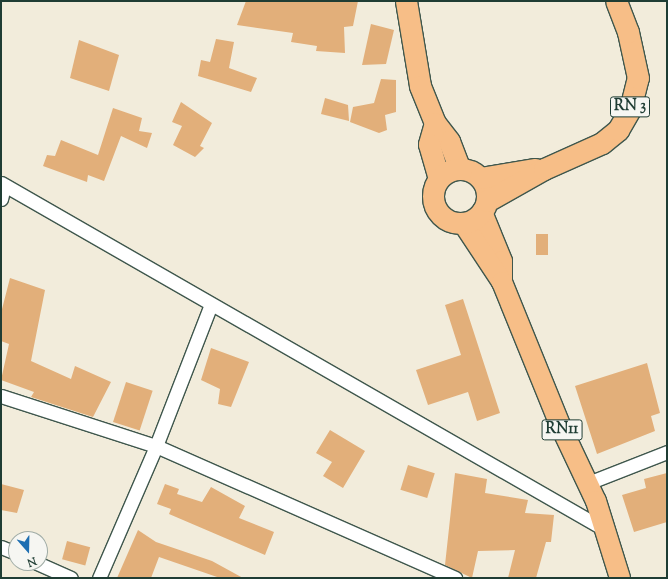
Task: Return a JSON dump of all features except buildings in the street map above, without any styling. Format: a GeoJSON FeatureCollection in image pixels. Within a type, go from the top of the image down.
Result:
{"type":"FeatureCollection","features":[{"type":"Feature","properties":{"kind":"highway"},"geometry":{"type":"LineString","coordinates":[[406,1],[420,86],[435,123],[449,140],[460,169],[480,178],[484,206]]}},
{"type":"Feature","properties":{"kind":"highway","name":"RN 3"},"geometry":{"type":"LineString","coordinates":[[463,223],[484,206],[544,168],[602,143],[618,130],[630,109],[637,71],[628,32],[616,1]]}},
{"type":"Feature","properties":{"kind":"highway"},"geometry":{"type":"LineString","coordinates":[[435,123],[429,144],[439,179]]}},
{"type":"Feature","properties":{"kind":"highway","name":"RN 3"},"geometry":{"type":"LineString","coordinates":[[480,178],[544,168]]}},
{"type":"Feature","properties":{"kind":"highway"},"geometry":{"type":"LineString","coordinates":[[460,169],[439,179],[435,187],[435,205],[446,219],[463,223]]}},
{"type":"Feature","properties":{"kind":"main road","name":"RN11"},"geometry":{"type":"LineString","coordinates":[[484,206],[502,261],[502,282]]}},
{"type":"Feature","properties":{"kind":"main road","name":"RN11"},"geometry":{"type":"LineString","coordinates":[[463,223],[502,282],[560,426],[588,484],[620,578]]}},
{"type":"Feature","properties":{"kind":"street"},"geometry":{"type":"LineString","coordinates":[[1,199],[3,184],[604,529]]}},
{"type":"Feature","properties":{"kind":"street"},"geometry":{"type":"LineString","coordinates":[[99,578],[156,446],[211,304]]}},
{"type":"Feature","properties":{"kind":"street"},"geometry":{"type":"LineString","coordinates":[[1,396],[156,446],[455,578]]}},
{"type":"Feature","properties":{"kind":"street"},"geometry":{"type":"LineString","coordinates":[[588,484],[667,452]]}},
{"type":"Feature","properties":{"kind":"street"},"geometry":{"type":"LineString","coordinates":[[48,568],[71,578]]}}]}
